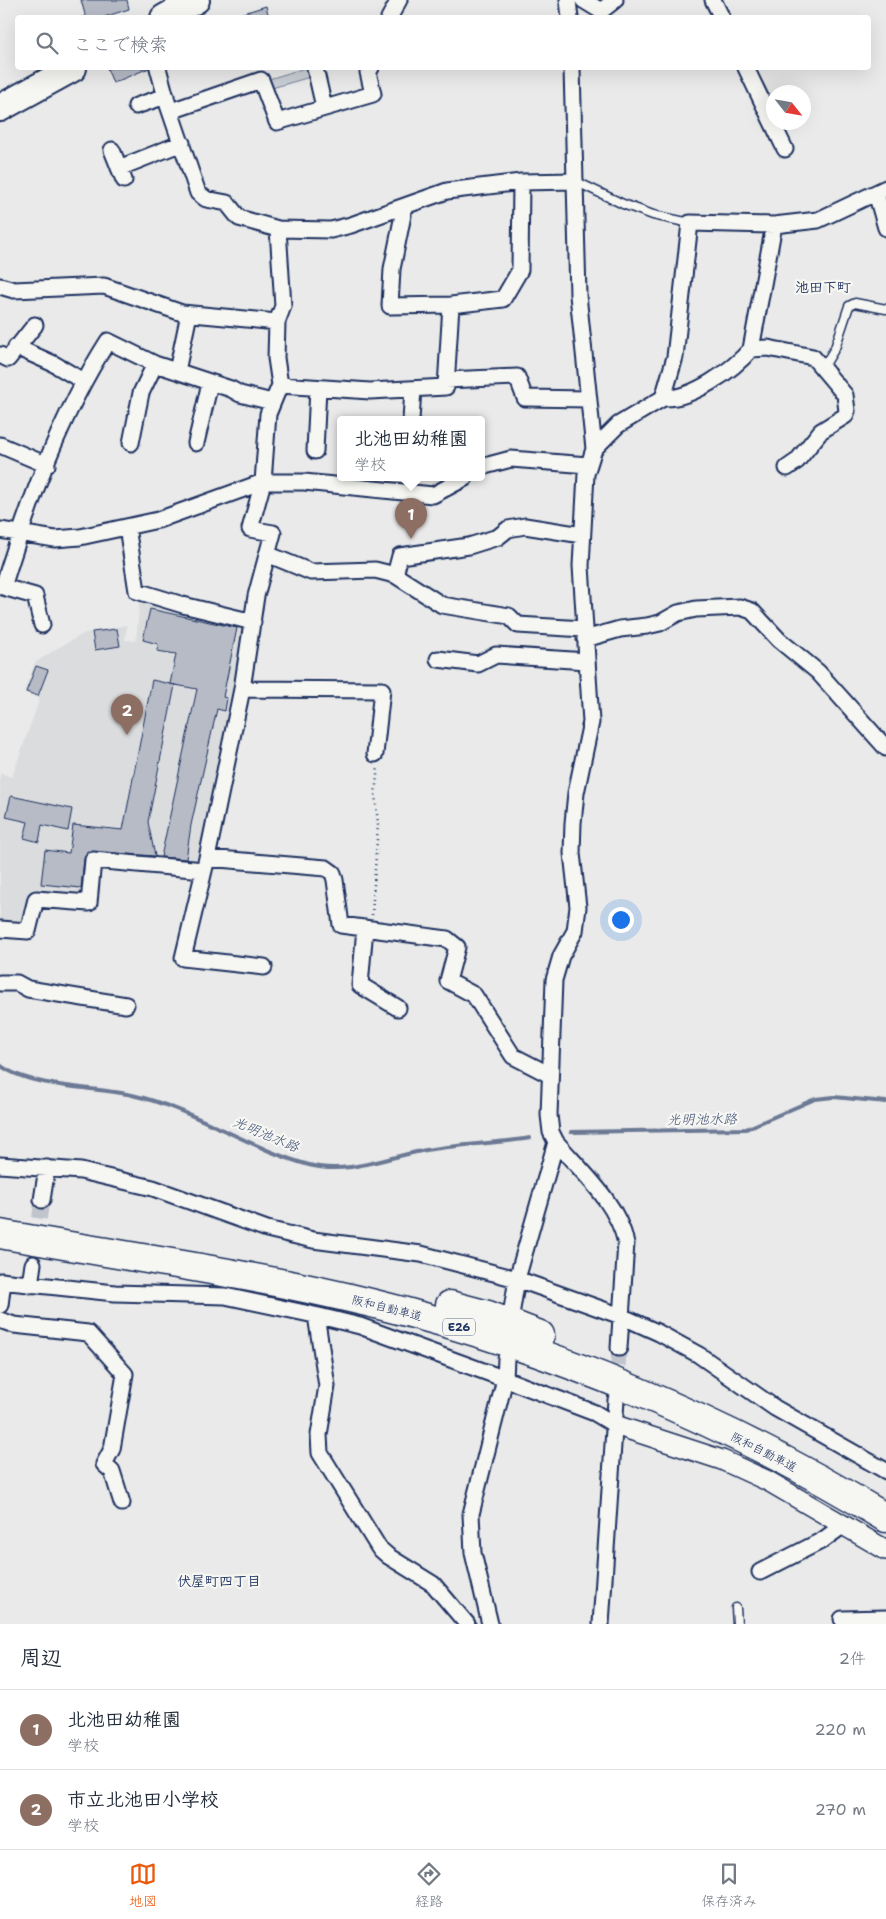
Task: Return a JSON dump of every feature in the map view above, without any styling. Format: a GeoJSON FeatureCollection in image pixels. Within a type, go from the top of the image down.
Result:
{"type":"FeatureCollection","features":[{"type":"Feature","properties":{"kind":"highway"},"geometry":{"type":"LineString","coordinates":[[169,15],[196,0]]}},
{"type":"Feature","properties":{"kind":"highway"},"geometry":{"type":"LineString","coordinates":[[0,108],[70,70]]}},
{"type":"Feature","properties":{"kind":"highway","name":"阪和自動車道"},"geometry":{"type":"LineString","coordinates":[[0,1216],[269,1262],[376,1285],[488,1316],[642,1373],[776,1436],[886,1497]]}},
{"type":"Feature","properties":{"kind":"highway","name":"阪和自動車道"},"geometry":{"type":"LineString","coordinates":[[0,1234],[264,1280],[370,1303],[480,1333],[633,1389],[768,1453],[886,1518]]}},
{"type":"Feature","properties":{"kind":"street"},"geometry":{"type":"LineString","coordinates":[[391,15],[399,0]]}},
{"type":"Feature","properties":{"kind":"street"},"geometry":{"type":"LineString","coordinates":[[568,0],[570,15]]}},
{"type":"Feature","properties":{"kind":"street"},"geometry":{"type":"LineString","coordinates":[[583,0],[601,11],[615,0]]}},
{"type":"Feature","properties":{"kind":"street"},"geometry":{"type":"LineString","coordinates":[[713,0],[720,15]]}},
{"type":"Feature","properties":{"kind":"street"},"geometry":{"type":"LineString","coordinates":[[159,70],[198,193],[206,199],[227,203],[239,218],[278,228],[331,230],[402,208],[447,191],[520,182],[575,181]]}},
{"type":"Feature","properties":{"kind":"street"},"geometry":{"type":"LineString","coordinates":[[315,70],[324,107]]}},
{"type":"Feature","properties":{"kind":"street"},"geometry":{"type":"LineString","coordinates":[[171,111],[261,80],[277,122],[324,107],[373,100],[368,72],[370,70]]}},
{"type":"Feature","properties":{"kind":"street"},"geometry":{"type":"LineString","coordinates":[[572,70],[574,216],[578,295],[594,449]]}},
{"type":"Feature","properties":{"kind":"street"},"geometry":{"type":"LineString","coordinates":[[747,70],[785,149]]}},
{"type":"Feature","properties":{"kind":"street"},"geometry":{"type":"LineString","coordinates":[[136,106],[166,96]]}},
{"type":"Feature","properties":{"kind":"street"},"geometry":{"type":"LineString","coordinates":[[112,150],[121,174],[182,143]]}},
{"type":"Feature","properties":{"kind":"street"},"geometry":{"type":"LineString","coordinates":[[402,208],[403,215],[392,269],[390,306],[451,305],[503,298],[520,270],[520,182]]}},
{"type":"Feature","properties":{"kind":"street"},"geometry":{"type":"LineString","coordinates":[[663,398],[674,357],[690,223],[774,225],[818,220],[881,191],[886,228]]}},
{"type":"Feature","properties":{"kind":"street"},"geometry":{"type":"LineString","coordinates":[[619,1348],[626,1243],[623,1228],[611,1206],[556,1142],[551,1132],[549,1116],[554,980],[561,956],[575,931],[578,907],[572,853],[573,822],[576,793],[590,722],[584,634],[582,535],[588,465],[594,449],[618,425],[663,398],[673,399],[705,386],[743,359],[752,349],[774,225]]}},
{"type":"Feature","properties":{"kind":"street"},"geometry":{"type":"LineString","coordinates":[[264,967],[183,958],[206,864],[242,689],[256,596],[273,533],[250,529],[263,482],[268,414],[280,385],[276,358],[277,322],[283,306],[278,228]]}},
{"type":"Feature","properties":{"kind":"street"},"geometry":{"type":"LineString","coordinates":[[0,286],[14,290],[104,286],[189,314],[277,322]]}},
{"type":"Feature","properties":{"kind":"street"},"geometry":{"type":"LineString","coordinates":[[280,385],[370,391],[446,387],[451,305]]}},
{"type":"Feature","properties":{"kind":"street"},"geometry":{"type":"LineString","coordinates":[[177,372],[189,314]]}},
{"type":"Feature","properties":{"kind":"street"},"geometry":{"type":"LineString","coordinates":[[0,355],[8,359],[35,325]]}},
{"type":"Feature","properties":{"kind":"street"},"geometry":{"type":"LineString","coordinates":[[42,625],[35,596],[3,587],[19,533],[64,421],[83,381],[108,341],[155,364],[240,394],[272,402]]}},
{"type":"Feature","properties":{"kind":"street"},"geometry":{"type":"LineString","coordinates":[[16,347],[54,364],[83,381]]}},
{"type":"Feature","properties":{"kind":"street"},"geometry":{"type":"LineString","coordinates":[[752,349],[768,348],[813,357],[845,395],[848,411],[845,416],[821,431],[798,461],[787,468]]}},
{"type":"Feature","properties":{"kind":"street"},"geometry":{"type":"LineString","coordinates":[[131,442],[141,393],[155,364]]}},
{"type":"Feature","properties":{"kind":"street"},"geometry":{"type":"LineString","coordinates":[[446,380],[517,377],[525,398],[588,399]]}},
{"type":"Feature","properties":{"kind":"street"},"geometry":{"type":"LineString","coordinates":[[196,443],[210,383]]}},
{"type":"Feature","properties":{"kind":"street"},"geometry":{"type":"LineString","coordinates":[[315,452],[318,388]]}},
{"type":"Feature","properties":{"kind":"street"},"geometry":{"type":"LineString","coordinates":[[411,416],[413,388]]}},
{"type":"Feature","properties":{"kind":"street"},"geometry":{"type":"LineString","coordinates":[[0,445],[47,465]]}},
{"type":"Feature","properties":{"kind":"street"},"geometry":{"type":"LineString","coordinates":[[485,466],[510,459],[588,465]]}},
{"type":"Feature","properties":{"kind":"street"},"geometry":{"type":"LineString","coordinates":[[0,530],[55,539],[127,527],[158,520],[263,482],[404,485],[434,495],[460,481]]}},
{"type":"Feature","properties":{"kind":"street"},"geometry":{"type":"LineString","coordinates":[[395,575],[400,556],[469,546],[498,536],[508,529],[525,526],[582,535]]}},
{"type":"Feature","properties":{"kind":"street"},"geometry":{"type":"LineString","coordinates":[[127,527],[137,591],[182,605],[253,622]]}},
{"type":"Feature","properties":{"kind":"street"},"geometry":{"type":"LineString","coordinates":[[268,554],[311,572],[375,570],[395,575],[450,608],[509,616],[518,625],[584,634],[647,626],[660,623],[678,613],[740,607],[752,611],[779,640],[818,672],[886,748]]}},
{"type":"Feature","properties":{"kind":"street"},"geometry":{"type":"LineString","coordinates":[[438,659],[478,664],[496,655],[587,661]]}},
{"type":"Feature","properties":{"kind":"street"},"geometry":{"type":"LineString","coordinates":[[242,689],[382,690],[375,754]]}},
{"type":"Feature","properties":{"kind":"street"},"geometry":{"type":"LineString","coordinates":[[0,929],[28,932],[36,899],[89,903],[93,860],[326,868],[333,872],[341,925],[447,939],[458,946],[448,981],[474,995],[513,1056],[550,1075]]}},
{"type":"Feature","properties":{"kind":"street"},"geometry":{"type":"LineString","coordinates":[[368,928],[360,985],[398,1008]]}},
{"type":"Feature","properties":{"kind":"street"},"geometry":{"type":"LineString","coordinates":[[0,984],[16,983],[28,989],[126,1005]]}},
{"type":"Feature","properties":{"kind":"street"},"geometry":{"type":"LineString","coordinates":[[512,1309],[517,1279],[556,1142]]}},
{"type":"Feature","properties":{"kind":"street"},"geometry":{"type":"LineString","coordinates":[[0,1165],[81,1171],[153,1188],[267,1228],[313,1240],[421,1254],[517,1279],[621,1316],[659,1333],[700,1355],[775,1408],[886,1471]]}},
{"type":"Feature","properties":{"kind":"street"},"geometry":{"type":"LineString","coordinates":[[42,1200],[47,1168]]}},
{"type":"Feature","properties":{"kind":"street"},"geometry":{"type":"LineString","coordinates":[[30,1285],[33,1264]]}},
{"type":"Feature","properties":{"kind":"street"},"geometry":{"type":"LineString","coordinates":[[0,1305],[2,1281],[115,1293],[225,1296],[360,1326],[595,1413],[615,1424],[722,1460],[768,1481],[886,1550]]}},
{"type":"Feature","properties":{"kind":"street"},"geometry":{"type":"LineString","coordinates":[[319,1316],[317,1322],[327,1386],[319,1435],[320,1454],[379,1548],[388,1556],[433,1584],[467,1624]]}},
{"type":"Feature","properties":{"kind":"street"},"geometry":{"type":"LineString","coordinates":[[0,1320],[14,1325],[88,1333],[126,1374],[112,1448],[104,1464],[112,1470],[122,1504]]}},
{"type":"Feature","properties":{"kind":"street"},"geometry":{"type":"LineString","coordinates":[[490,1624],[473,1553],[471,1514],[505,1379],[506,1358]]}},
{"type":"Feature","properties":{"kind":"street"},"geometry":{"type":"LineString","coordinates":[[601,1624],[616,1400]]}},
{"type":"Feature","properties":{"kind":"street"},"geometry":{"type":"LineString","coordinates":[[760,1572],[823,1540],[844,1524]]}},
{"type":"Feature","properties":{"kind":"street"},"geometry":{"type":"LineString","coordinates":[[850,1620],[886,1618]]}},
{"type":"Feature","properties":{"kind":"lane"},"geometry":{"type":"LineString","coordinates":[[575,181],[645,212],[690,223]]}},
{"type":"Feature","properties":{"kind":"lane"},"geometry":{"type":"LineString","coordinates":[[823,368],[835,348],[849,306],[855,303],[886,309]]}},
{"type":"Feature","properties":{"kind":"lane"},"geometry":{"type":"LineString","coordinates":[[736,1608],[737,1624]]}},
{"type":"Feature","properties":{"kind":"path"},"geometry":{"type":"LineString","coordinates":[[368,928],[378,824],[375,794],[378,767],[375,754]]}},
{"type":"Feature","properties":{"kind":"shaded area"},"geometry":{"type":"Polygon","coordinates":[[[298,70],[308,70],[310,77],[272,88],[269,79],[298,70]]]}},
{"type":"Feature","properties":{"kind":"shaded area"},"geometry":{"type":"Polygon","coordinates":[[[140,598],[250,627],[203,859],[195,866],[90,857],[86,897],[31,894],[27,923],[0,926],[0,773],[12,777],[40,698],[24,692],[35,663],[85,633],[127,625],[125,640],[136,641],[140,598]]]}},
{"type":"Feature","properties":{"kind":"building"},"geometry":{"type":"Polygon","coordinates":[[[81,0],[127,0],[129,9],[110,15],[85,15],[81,0]]]}},
{"type":"Feature","properties":{"kind":"building"},"geometry":{"type":"Polygon","coordinates":[[[266,6],[268,15],[237,15],[266,6]]]}},
{"type":"Feature","properties":{"kind":"building"},"geometry":{"type":"Polygon","coordinates":[[[108,70],[144,70],[113,83],[108,70]]]}},
{"type":"Feature","properties":{"kind":"building"},"geometry":{"type":"Polygon","coordinates":[[[150,609],[237,628],[223,697],[227,698],[225,711],[217,709],[191,825],[186,859],[161,857],[197,689],[170,684],[176,654],[157,651],[158,644],[143,640],[150,609]]]}},
{"type":"Feature","properties":{"kind":"building"},"geometry":{"type":"Polygon","coordinates":[[[117,629],[120,646],[95,650],[92,632],[117,629]]]}},
{"type":"Feature","properties":{"kind":"building"},"geometry":{"type":"Polygon","coordinates":[[[36,666],[48,670],[38,696],[26,692],[36,666]]]}},
{"type":"Feature","properties":{"kind":"building"},"geometry":{"type":"Polygon","coordinates":[[[152,680],[175,685],[148,822],[155,856],[87,851],[84,859],[81,888],[41,884],[45,850],[69,853],[73,825],[123,830],[152,680]]]}},
{"type":"Feature","properties":{"kind":"building"},"geometry":{"type":"Polygon","coordinates":[[[11,796],[72,809],[68,831],[42,825],[39,842],[24,838],[28,822],[6,817],[11,796]]]}},
{"type":"Feature","properties":{"kind":"waterway","name":"光明池水路"},"geometry":{"type":"LineString","coordinates":[[0,1065],[13,1073],[45,1082],[117,1092],[155,1101],[286,1158],[323,1168],[351,1167],[435,1149],[530,1138]]}},
{"type":"Feature","properties":{"kind":"waterway","name":"光明池水路"},"geometry":{"type":"LineString","coordinates":[[571,1132],[746,1129],[815,1099],[834,1097],[886,1102]]}},
{"type":"Feature","properties":{"kind":"tunnel"},"geometry":{"type":"LineString","coordinates":[[33,1264],[42,1200]]}},
{"type":"Feature","properties":{"kind":"tunnel"},"geometry":{"type":"LineString","coordinates":[[617,1389],[619,1348]]}},
{"type":"Feature","properties":{"kind":"place","name":"北池田幼稚園"},"geometry":{"type":"Point","coordinates":[411,539]}},
{"type":"Feature","properties":{"kind":"place","name":"市立北池田小学校"},"geometry":{"type":"Point","coordinates":[127,735]}},
{"type":"Feature","properties":{"kind":"district","name":"池田下町"},"geometry":{"type":"Point","coordinates":[823,287]}},
{"type":"Feature","properties":{"kind":"district","name":"伏屋町四丁目"},"geometry":{"type":"Point","coordinates":[219,1581]}}]}
